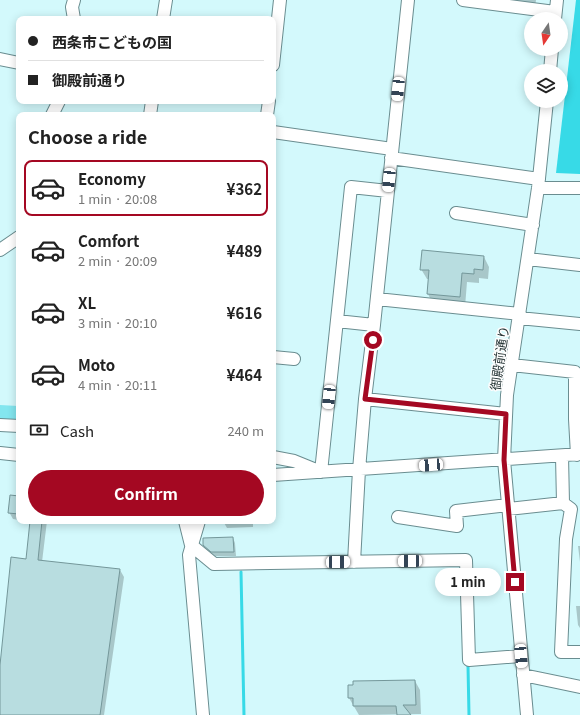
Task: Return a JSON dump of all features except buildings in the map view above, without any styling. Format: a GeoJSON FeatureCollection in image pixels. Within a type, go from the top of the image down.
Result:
{"type":"FeatureCollection","features":[{"type":"Feature","properties":{"kind":"street"},"geometry":{"type":"LineString","coordinates":[[74,0],[72,7],[74,16]]}},
{"type":"Feature","properties":{"kind":"street"},"geometry":{"type":"LineString","coordinates":[[163,16],[166,0]]}},
{"type":"Feature","properties":{"kind":"street"},"geometry":{"type":"LineString","coordinates":[[276,37],[280,0]]}},
{"type":"Feature","properties":{"kind":"street"},"geometry":{"type":"LineString","coordinates":[[354,562],[359,470],[365,399],[377,299],[408,0]]}},
{"type":"Feature","properties":{"kind":"street"},"geometry":{"type":"LineString","coordinates":[[463,0],[556,10]]}},
{"type":"Feature","properties":{"kind":"street"},"geometry":{"type":"LineString","coordinates":[[0,59],[16,62]]}},
{"type":"Feature","properties":{"kind":"street","name":"御殿前通り"},"geometry":{"type":"LineString","coordinates":[[527,715],[504,460],[506,414],[539,184],[546,108]]}},
{"type":"Feature","properties":{"kind":"street"},"geometry":{"type":"LineString","coordinates":[[276,133],[392,154],[539,184],[580,188]]}},
{"type":"Feature","properties":{"kind":"street"},"geometry":{"type":"LineString","coordinates":[[321,472],[351,188],[388,191]]}},
{"type":"Feature","properties":{"kind":"street"},"geometry":{"type":"LineString","coordinates":[[456,213],[533,225]]}},
{"type":"Feature","properties":{"kind":"street"},"geometry":{"type":"LineString","coordinates":[[0,250],[16,239]]}},
{"type":"Feature","properties":{"kind":"street"},"geometry":{"type":"LineString","coordinates":[[528,259],[580,265]]}},
{"type":"Feature","properties":{"kind":"street"},"geometry":{"type":"LineString","coordinates":[[377,299],[580,324]]}},
{"type":"Feature","properties":{"kind":"street"},"geometry":{"type":"LineString","coordinates":[[337,321],[374,325]]}},
{"type":"Feature","properties":{"kind":"street"},"geometry":{"type":"LineString","coordinates":[[276,358],[294,360]]}},
{"type":"Feature","properties":{"kind":"street"},"geometry":{"type":"LineString","coordinates":[[276,475],[579,454],[574,419],[575,372],[512,365]]}},
{"type":"Feature","properties":{"kind":"street"},"geometry":{"type":"LineString","coordinates":[[365,399],[506,414]]}},
{"type":"Feature","properties":{"kind":"street"},"geometry":{"type":"LineString","coordinates":[[0,425],[16,426]]}},
{"type":"Feature","properties":{"kind":"street"},"geometry":{"type":"LineString","coordinates":[[0,453],[16,455]]}},
{"type":"Feature","properties":{"kind":"street"},"geometry":{"type":"LineString","coordinates":[[562,456],[563,503]]}},
{"type":"Feature","properties":{"kind":"street"},"geometry":{"type":"LineString","coordinates":[[276,458],[294,461],[321,472]]}},
{"type":"Feature","properties":{"kind":"street"},"geometry":{"type":"LineString","coordinates":[[398,517],[457,526],[456,511],[563,503],[571,509],[566,539],[561,652],[580,652]]}},
{"type":"Feature","properties":{"kind":"street"},"geometry":{"type":"LineString","coordinates":[[186,524],[191,545],[214,564],[466,560],[469,660],[521,656]]}},
{"type":"Feature","properties":{"kind":"street"},"geometry":{"type":"LineString","coordinates":[[198,524],[191,545],[189,569],[203,715]]}},
{"type":"Feature","properties":{"kind":"street"},"geometry":{"type":"LineString","coordinates":[[523,675],[580,687]]}},
{"type":"Feature","properties":{"kind":"shaded area"},"geometry":{"type":"Polygon","coordinates":[[[576,0],[580,0],[580,174],[556,173],[564,108],[568,108],[568,69],[576,0]]]}},
{"type":"Feature","properties":{"kind":"shaded area"},"geometry":{"type":"Polygon","coordinates":[[[0,405],[16,406],[16,423],[0,423],[0,405]]]}},
{"type":"Feature","properties":{"kind":"waterway"},"geometry":{"type":"LineString","coordinates":[[241,572],[244,715]]}},
{"type":"Feature","properties":{"kind":"waterway"},"geometry":{"type":"LineString","coordinates":[[468,666],[469,715]]}},
{"type":"Feature","properties":{"kind":"route"},"geometry":{"type":"LineString","coordinates":[[373,340],[365,399],[506,414],[504,460],[515,582]]}}]}
